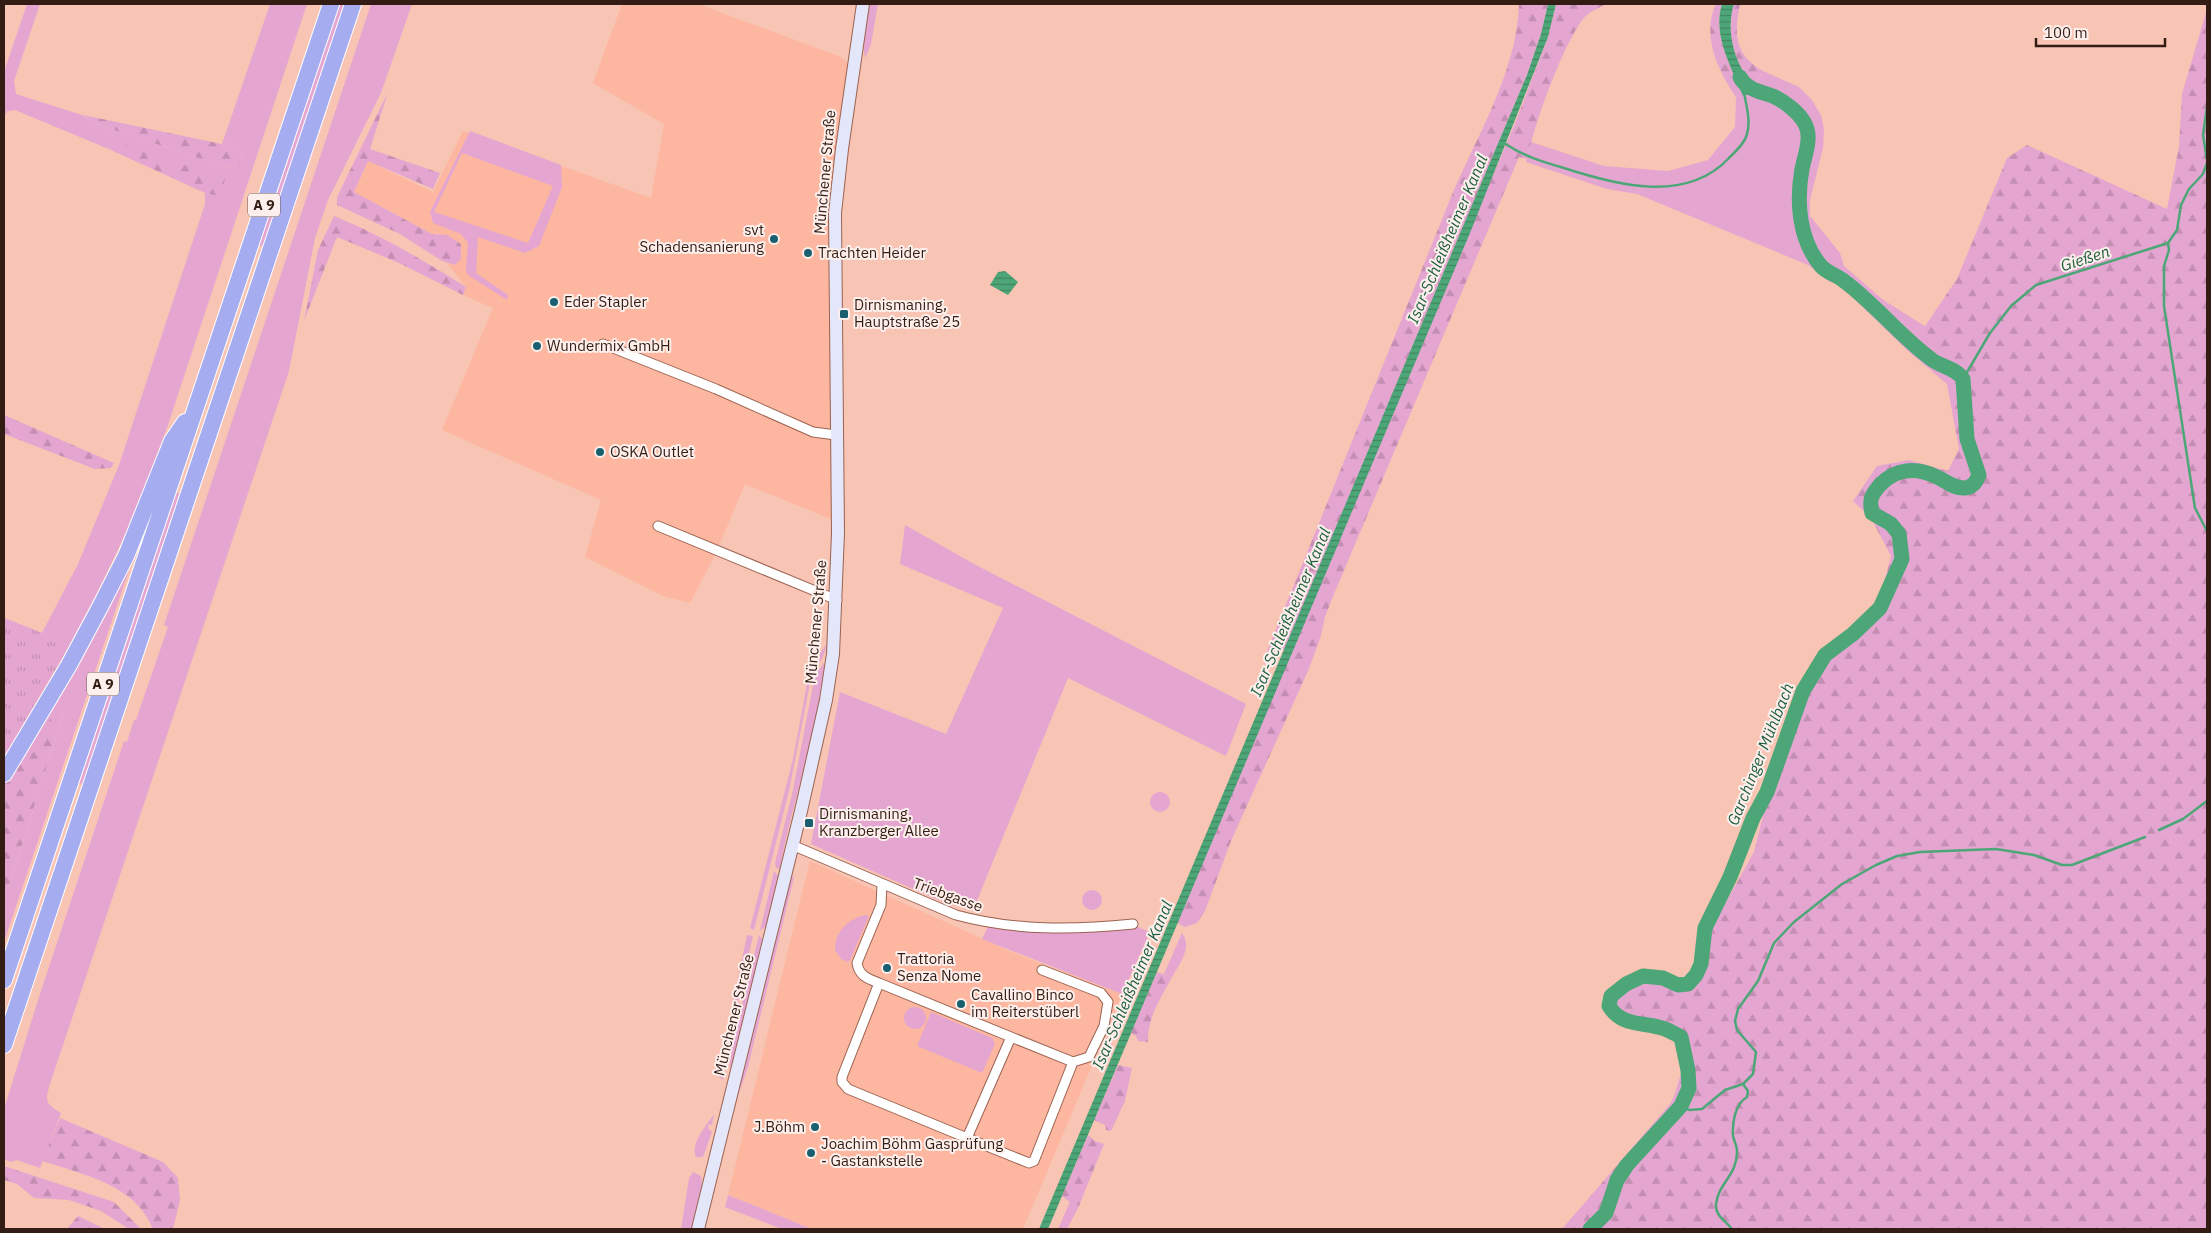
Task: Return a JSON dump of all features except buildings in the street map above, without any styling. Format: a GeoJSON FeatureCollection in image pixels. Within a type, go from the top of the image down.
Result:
{"type":"FeatureCollection","features":[{"type":"Feature","properties":{"kind":"highway","name":"A 9"},"geometry":{"type":"LineString","coordinates":[[4,980],[331,4]]}},
{"type":"Feature","properties":{"kind":"highway","name":"A 9"},"geometry":{"type":"LineString","coordinates":[[4,1045],[353,4]]}},
{"type":"Feature","properties":{"kind":"highway"},"geometry":{"type":"LineString","coordinates":[[4,774],[69,665],[100,607],[130,547],[172,441],[197,406]]}},
{"type":"Feature","properties":{"kind":"main road","name":"Münchener Straße"},"geometry":{"type":"LineString","coordinates":[[698,1229],[792,845],[826,700],[833,654],[836,435],[835,214],[842,149],[864,4]]}},
{"type":"Feature","properties":{"kind":"street"},"geometry":{"type":"LineString","coordinates":[[603,344],[716,389],[813,432],[836,435]]}},
{"type":"Feature","properties":{"kind":"street"},"geometry":{"type":"LineString","coordinates":[[658,526],[833,598]]}},
{"type":"Feature","properties":{"kind":"street","name":"Triebgasse"},"geometry":{"type":"LineString","coordinates":[[792,845],[857,871],[882,884],[956,915],[982,922],[1038,930],[1133,924]]}},
{"type":"Feature","properties":{"kind":"street"},"geometry":{"type":"LineString","coordinates":[[882,884],[881,905],[857,963],[858,970],[864,977],[1073,1062],[1089,1057],[1104,1026],[1108,1002],[1101,993],[1042,970]]}},
{"type":"Feature","properties":{"kind":"street"},"geometry":{"type":"LineString","coordinates":[[879,983],[842,1077],[842,1082],[848,1089],[1028,1163],[1034,1161],[1073,1062]]}},
{"type":"Feature","properties":{"kind":"street"},"geometry":{"type":"LineString","coordinates":[[967,1138],[1011,1037]]}},
{"type":"Feature","properties":{"kind":"shaded area"},"geometry":{"type":"Polygon","coordinates":[[[622,4],[698,4],[841,57],[858,73],[830,222],[831,519],[745,484],[715,555],[690,603],[663,596],[585,557],[601,500],[442,430],[493,308],[463,295],[466,287],[447,263],[455,265],[447,235],[432,234],[354,192],[368,161],[433,192],[463,131],[651,198],[664,124],[593,83],[622,4]]]}},
{"type":"Feature","properties":{"kind":"shaded area"},"geometry":{"type":"Polygon","coordinates":[[[1548,4],[1556,4],[1548,37],[1470,233],[1048,1229],[1039,1229],[1527,75],[1541,34],[1548,4]]]}},
{"type":"Feature","properties":{"kind":"shaded area"},"geometry":{"type":"Polygon","coordinates":[[[1722,4],[1734,4],[1731,14],[1731,37],[1737,59],[1755,86],[1752,93],[1743,96],[1721,40],[1720,16],[1722,4]]]}},
{"type":"Feature","properties":{"kind":"shaded area"},"geometry":{"type":"Polygon","coordinates":[[[1005,271],[1018,282],[1008,295],[990,285],[998,272],[1005,271]]]}},
{"type":"Feature","properties":{"kind":"shaded area"},"geometry":{"type":"Polygon","coordinates":[[[810,861],[1014,953],[1122,994],[1023,1229],[812,1229],[728,1195],[810,861]]]}},
{"type":"Feature","properties":{"kind":"green space"},"geometry":{"type":"Polygon","coordinates":[[[27,4],[40,4],[14,81],[16,94],[82,115],[92,122],[111,129],[229,168],[242,165],[241,153],[222,144],[270,4],[307,4],[168,425],[134,516],[68,648],[4,757],[4,618],[42,633],[78,564],[119,465],[205,204],[205,193],[214,195],[105,143],[111,150],[15,110],[7,111],[4,118],[4,72],[27,4]]]}},
{"type":"Feature","properties":{"kind":"green space"},"geometry":{"type":"Polygon","coordinates":[[[339,4],[345,4],[265,247],[258,245],[339,4]]]}},
{"type":"Feature","properties":{"kind":"green space"},"geometry":{"type":"Polygon","coordinates":[[[371,4],[412,4],[381,93],[328,200],[315,238],[289,371],[49,1087],[47,1100],[51,1106],[61,1113],[40,1168],[17,1160],[11,1162],[4,1159],[4,1109],[124,741],[127,742],[134,720],[136,720],[168,627],[164,625],[371,4]]]}},
{"type":"Feature","properties":{"kind":"green space"},"geometry":{"type":"Polygon","coordinates":[[[870,4],[878,4],[871,44],[865,58],[863,44],[870,4]]]}},
{"type":"Feature","properties":{"kind":"green space"},"geometry":{"type":"Polygon","coordinates":[[[1519,4],[1548,4],[1541,34],[1527,75],[1284,651],[1277,649],[1273,656],[1266,654],[1449,202],[1503,81],[1511,55],[1519,4]]]}},
{"type":"Feature","properties":{"kind":"green space"},"geometry":{"type":"Polygon","coordinates":[[[1556,4],[1606,4],[1583,19],[1566,48],[1542,106],[1527,159],[1519,157],[1334,594],[1308,671],[1231,841],[1205,911],[1197,923],[1185,927],[1177,923],[1516,121],[1548,37],[1556,4]]]}},
{"type":"Feature","properties":{"kind":"green space"},"geometry":{"type":"Polygon","coordinates":[[[1716,4],[1722,4],[1720,16],[1721,39],[1743,96],[1736,97],[1729,87],[1714,52],[1710,28],[1716,4]]]}},
{"type":"Feature","properties":{"kind":"green space"},"geometry":{"type":"Polygon","coordinates":[[[1734,4],[1740,4],[1737,34],[1741,50],[1746,58],[1763,71],[1755,86],[1737,59],[1731,37],[1731,14],[1734,4]]]}},
{"type":"Feature","properties":{"kind":"green space"},"geometry":{"type":"Polygon","coordinates":[[[2207,9],[2207,1229],[1562,1229],[1670,1104],[1686,1058],[1687,1048],[1683,1032],[1625,1016],[1616,1011],[1615,1003],[1618,995],[1637,982],[1651,980],[1686,990],[1700,981],[1711,929],[1754,852],[1785,727],[1824,655],[1877,610],[1891,556],[1871,518],[1853,501],[1877,466],[1909,460],[1948,471],[1959,449],[1947,384],[1908,351],[1957,279],[2007,158],[2027,145],[2167,209],[2179,146],[2182,94],[2207,9]]]}},
{"type":"Feature","properties":{"kind":"green space"},"geometry":{"type":"Polygon","coordinates":[[[1763,71],[1799,87],[1812,100],[1821,115],[1824,129],[1823,148],[1810,200],[1810,216],[1840,253],[1844,266],[1882,299],[1926,327],[1908,351],[1844,289],[1830,282],[1808,265],[1637,194],[1607,189],[1526,162],[1531,142],[1604,166],[1668,171],[1708,160],[1735,127],[1736,97],[1752,93],[1763,71]]]}},
{"type":"Feature","properties":{"kind":"green space"},"geometry":{"type":"Polygon","coordinates":[[[388,92],[370,149],[440,173],[433,189],[368,161],[354,192],[432,234],[447,235],[461,244],[461,259],[455,265],[442,261],[400,234],[337,205],[337,197],[388,92]]]}},
{"type":"Feature","properties":{"kind":"green space"},"geometry":{"type":"Polygon","coordinates":[[[83,115],[222,144],[241,153],[242,165],[229,168],[111,129],[92,122],[83,115]]]}},
{"type":"Feature","properties":{"kind":"green space"},"geometry":{"type":"Polygon","coordinates":[[[470,131],[561,165],[562,187],[539,246],[525,253],[478,237],[476,273],[508,295],[507,300],[468,275],[466,270],[468,243],[461,234],[433,223],[430,212],[470,131]],[[462,153],[434,212],[528,243],[553,186],[462,153]]]}},
{"type":"Feature","properties":{"kind":"green space"},"geometry":{"type":"Polygon","coordinates":[[[108,139],[225,179],[222,192],[214,195],[205,193],[111,150],[105,143],[108,139]]]}},
{"type":"Feature","properties":{"kind":"green space"},"geometry":{"type":"Polygon","coordinates":[[[334,216],[385,240],[450,277],[466,287],[463,295],[399,263],[337,237],[304,321],[318,250],[334,216]]]}},
{"type":"Feature","properties":{"kind":"green space"},"geometry":{"type":"Polygon","coordinates":[[[4,415],[114,463],[111,468],[95,469],[4,434],[4,415]]]}},
{"type":"Feature","properties":{"kind":"green space"},"geometry":{"type":"Polygon","coordinates":[[[176,492],[181,494],[83,785],[78,783],[176,492]]]}},
{"type":"Feature","properties":{"kind":"green space"},"geometry":{"type":"Polygon","coordinates":[[[905,525],[974,564],[1246,704],[1226,756],[1068,678],[976,903],[964,907],[936,899],[811,844],[840,692],[946,734],[1003,608],[900,564],[905,525]]]}},
{"type":"Feature","properties":{"kind":"green space"},"geometry":{"type":"Polygon","coordinates":[[[128,566],[130,567],[4,942],[4,902],[64,711],[15,765],[128,566]]]}},
{"type":"Feature","properties":{"kind":"green space"},"geometry":{"type":"Polygon","coordinates":[[[4,618],[42,633],[68,648],[4,756],[4,618]]]}},
{"type":"Feature","properties":{"kind":"green space"},"geometry":{"type":"Polygon","coordinates":[[[828,642],[822,659],[812,673],[789,791],[754,930],[750,928],[793,759],[810,668],[828,642]]]}},
{"type":"Feature","properties":{"kind":"green space"},"geometry":{"type":"Polygon","coordinates":[[[824,663],[821,694],[780,869],[776,868],[775,863],[793,790],[815,675],[824,663]]]}},
{"type":"Feature","properties":{"kind":"green space"},"geometry":{"type":"Polygon","coordinates":[[[59,708],[64,711],[4,902],[4,785],[15,765],[59,708]]]}},
{"type":"Feature","properties":{"kind":"green space"},"geometry":{"type":"Polygon","coordinates":[[[1160,792],[1167,795],[1170,802],[1167,809],[1160,812],[1153,809],[1150,802],[1153,795],[1160,792]]]}},
{"type":"Feature","properties":{"kind":"green space"},"geometry":{"type":"Polygon","coordinates":[[[774,871],[778,876],[767,925],[760,931],[774,871]]]}},
{"type":"Feature","properties":{"kind":"green space"},"geometry":{"type":"Polygon","coordinates":[[[790,876],[794,877],[748,1067],[732,1113],[790,876]]]}},
{"type":"Feature","properties":{"kind":"green space"},"geometry":{"type":"Polygon","coordinates":[[[1092,890],[1099,893],[1102,900],[1099,907],[1092,910],[1085,907],[1082,900],[1085,893],[1092,890]]]}},
{"type":"Feature","properties":{"kind":"green space"},"geometry":{"type":"Polygon","coordinates":[[[866,915],[869,916],[850,960],[848,962],[841,959],[835,950],[837,937],[848,923],[866,915]]]}},
{"type":"Feature","properties":{"kind":"green space"},"geometry":{"type":"Polygon","coordinates":[[[988,927],[1040,933],[1092,932],[1138,927],[1150,932],[1122,994],[982,939],[988,927]]]}},
{"type":"Feature","properties":{"kind":"green space"},"geometry":{"type":"Polygon","coordinates":[[[1182,933],[1185,938],[1186,950],[1172,977],[1164,974],[1182,933]]]}},
{"type":"Feature","properties":{"kind":"green space"},"geometry":{"type":"Polygon","coordinates":[[[747,935],[753,936],[728,1045],[723,1080],[718,1076],[747,935]]]}},
{"type":"Feature","properties":{"kind":"green space"},"geometry":{"type":"Polygon","coordinates":[[[759,935],[763,940],[734,1058],[729,1070],[732,1046],[759,935]]]}},
{"type":"Feature","properties":{"kind":"green space"},"geometry":{"type":"Polygon","coordinates":[[[1157,972],[1172,977],[1152,1016],[1148,1042],[1138,1041],[1136,1036],[1131,1033],[1157,972]]]}},
{"type":"Feature","properties":{"kind":"green space"},"geometry":{"type":"Polygon","coordinates":[[[915,1007],[923,1010],[926,1018],[923,1026],[915,1029],[907,1026],[904,1018],[907,1010],[915,1007]]]}},
{"type":"Feature","properties":{"kind":"green space"},"geometry":{"type":"Polygon","coordinates":[[[931,1012],[992,1038],[995,1044],[982,1073],[917,1046],[931,1012]]]}},
{"type":"Feature","properties":{"kind":"green space"},"geometry":{"type":"Polygon","coordinates":[[[1118,1065],[1132,1068],[1125,1101],[1111,1131],[1106,1130],[1105,1125],[1094,1120],[1118,1065]]]}},
{"type":"Feature","properties":{"kind":"green space"},"geometry":{"type":"Polygon","coordinates":[[[714,1114],[712,1125],[709,1124],[708,1128],[712,1132],[703,1157],[696,1157],[695,1146],[697,1140],[714,1114]]]}},
{"type":"Feature","properties":{"kind":"green space"},"geometry":{"type":"Polygon","coordinates":[[[60,1118],[163,1162],[178,1178],[180,1200],[173,1229],[153,1229],[145,1214],[134,1201],[106,1183],[42,1161],[60,1118]]]}},
{"type":"Feature","properties":{"kind":"green space"},"geometry":{"type":"Polygon","coordinates":[[[1088,1135],[1095,1141],[1104,1144],[1079,1206],[1072,1204],[1062,1196],[1088,1135]]]}},
{"type":"Feature","properties":{"kind":"green space"},"geometry":{"type":"Polygon","coordinates":[[[4,1166],[114,1202],[141,1229],[129,1229],[101,1211],[69,1200],[34,1198],[17,1184],[4,1180],[4,1166]]]}},
{"type":"Feature","properties":{"kind":"green space"},"geometry":{"type":"Polygon","coordinates":[[[693,1172],[701,1176],[702,1186],[692,1229],[681,1229],[689,1178],[693,1172]]]}},
{"type":"Feature","properties":{"kind":"green space"},"geometry":{"type":"Polygon","coordinates":[[[728,1195],[812,1229],[782,1229],[725,1207],[728,1195]]]}},
{"type":"Feature","properties":{"kind":"green space"},"geometry":{"type":"Polygon","coordinates":[[[1070,1202],[1079,1206],[1067,1229],[1058,1229],[1070,1202]]]}},
{"type":"Feature","properties":{"kind":"green space"},"geometry":{"type":"Polygon","coordinates":[[[78,1216],[105,1229],[67,1229],[78,1216]]]}},
{"type":"Feature","properties":{"kind":"waterway","name":"Garchinger Mühlbach"},"geometry":{"type":"LineString","coordinates":[[1590,1229],[1606,1213],[1617,1180],[1627,1165],[1681,1106],[1689,1088],[1688,1070],[1681,1037],[1665,1029],[1632,1022],[1620,1017],[1609,1006],[1611,996],[1626,984],[1643,976],[1663,978],[1678,985],[1688,984],[1696,975],[1701,964],[1705,928],[1730,877],[1753,818],[1767,792],[1803,691],[1825,655],[1853,634],[1880,608],[1902,559],[1899,534],[1891,524],[1872,513],[1871,501],[1875,492],[1886,479],[1900,472],[1914,471],[1929,474],[1961,488],[1972,485],[1979,475],[1967,439],[1963,379],[1956,372],[1935,362],[1855,290],[1821,266],[1808,245],[1801,220],[1799,194],[1808,139],[1807,127],[1787,104],[1775,97],[1751,88],[1740,77]]}},
{"type":"Feature","properties":{"kind":"waterway"},"geometry":{"type":"LineString","coordinates":[[1504,143],[1518,152],[1541,161],[1606,180],[1650,187],[1672,186],[1692,181],[1712,172],[1742,144],[1747,134],[1748,123],[1744,92]]}},
{"type":"Feature","properties":{"kind":"waterway","name":"Gießen"},"geometry":{"type":"LineString","coordinates":[[2207,107],[2203,135],[2207,160]]}},
{"type":"Feature","properties":{"kind":"waterway","name":"Gießen"},"geometry":{"type":"LineString","coordinates":[[1963,379],[1990,333],[2011,306],[2036,285],[2168,243],[2177,230],[2181,205],[2189,189],[2203,174],[2207,163]]}},
{"type":"Feature","properties":{"kind":"waterway"},"geometry":{"type":"LineString","coordinates":[[2168,243],[2169,250],[2164,266],[2164,306],[2195,508],[2207,531]]}},
{"type":"Feature","properties":{"kind":"waterway"},"geometry":{"type":"LineString","coordinates":[[2159,830],[2183,819],[2207,801]]}},
{"type":"Feature","properties":{"kind":"waterway"},"geometry":{"type":"LineString","coordinates":[[1681,1106],[1689,1110],[1702,1109],[1725,1090],[1743,1084],[1753,1074],[1756,1052],[1737,1030],[1735,1021],[1738,1009],[1758,981],[1774,943],[1794,922],[1842,884],[1876,865],[1897,856],[1920,852],[1996,849],[2034,855],[2062,865],[2072,865],[2145,837]]}},
{"type":"Feature","properties":{"kind":"waterway"},"geometry":{"type":"LineString","coordinates":[[1732,1229],[1717,1212],[1716,1204],[1720,1191],[1731,1173],[1736,1159],[1737,1149],[1733,1136],[1733,1125],[1737,1109],[1747,1097],[1748,1091],[1743,1084]]}},
{"type":"Feature","properties":{"kind":"place","name":"svt Schadensanierung"},"geometry":{"type":"Point","coordinates":[774,239]}},
{"type":"Feature","properties":{"kind":"place","name":"Trachten Heider"},"geometry":{"type":"Point","coordinates":[808,253]}},
{"type":"Feature","properties":{"kind":"place","name":"Eder Stapler"},"geometry":{"type":"Point","coordinates":[554,302]}},
{"type":"Feature","properties":{"kind":"place","name":"Dirnismaning, Hauptstraße 25"},"geometry":{"type":"Point","coordinates":[844,314]}},
{"type":"Feature","properties":{"kind":"place","name":"Wundermix GmbH"},"geometry":{"type":"Point","coordinates":[537,346]}},
{"type":"Feature","properties":{"kind":"place","name":"OSKA Outlet"},"geometry":{"type":"Point","coordinates":[600,452]}},
{"type":"Feature","properties":{"kind":"place","name":"Dirnismaning, Kranzberger Allee"},"geometry":{"type":"Point","coordinates":[809,823]}},
{"type":"Feature","properties":{"kind":"place","name":"Trattoria Senza Nome"},"geometry":{"type":"Point","coordinates":[887,968]}},
{"type":"Feature","properties":{"kind":"place","name":"Cavallino Binco im Reiterstüberl"},"geometry":{"type":"Point","coordinates":[961,1004]}},
{"type":"Feature","properties":{"kind":"place","name":"J.Böhm"},"geometry":{"type":"Point","coordinates":[815,1127]}},
{"type":"Feature","properties":{"kind":"place","name":"Joachim Böhm Gasprüfung - Gastankstelle"},"geometry":{"type":"Point","coordinates":[811,1153]}},
{"type":"Feature","properties":{"kind":"water label","name":"Isar-Schleißheimer Kanal"},"geometry":{"type":"Point","coordinates":[1447,239]}},
{"type":"Feature","properties":{"kind":"water label","name":"Isar-Schleißheimer Kanal"},"geometry":{"type":"Point","coordinates":[1290,612]}},
{"type":"Feature","properties":{"kind":"water label","name":"Isar-Schleißheimer Kanal"},"geometry":{"type":"Point","coordinates":[1132,985]}}]}
